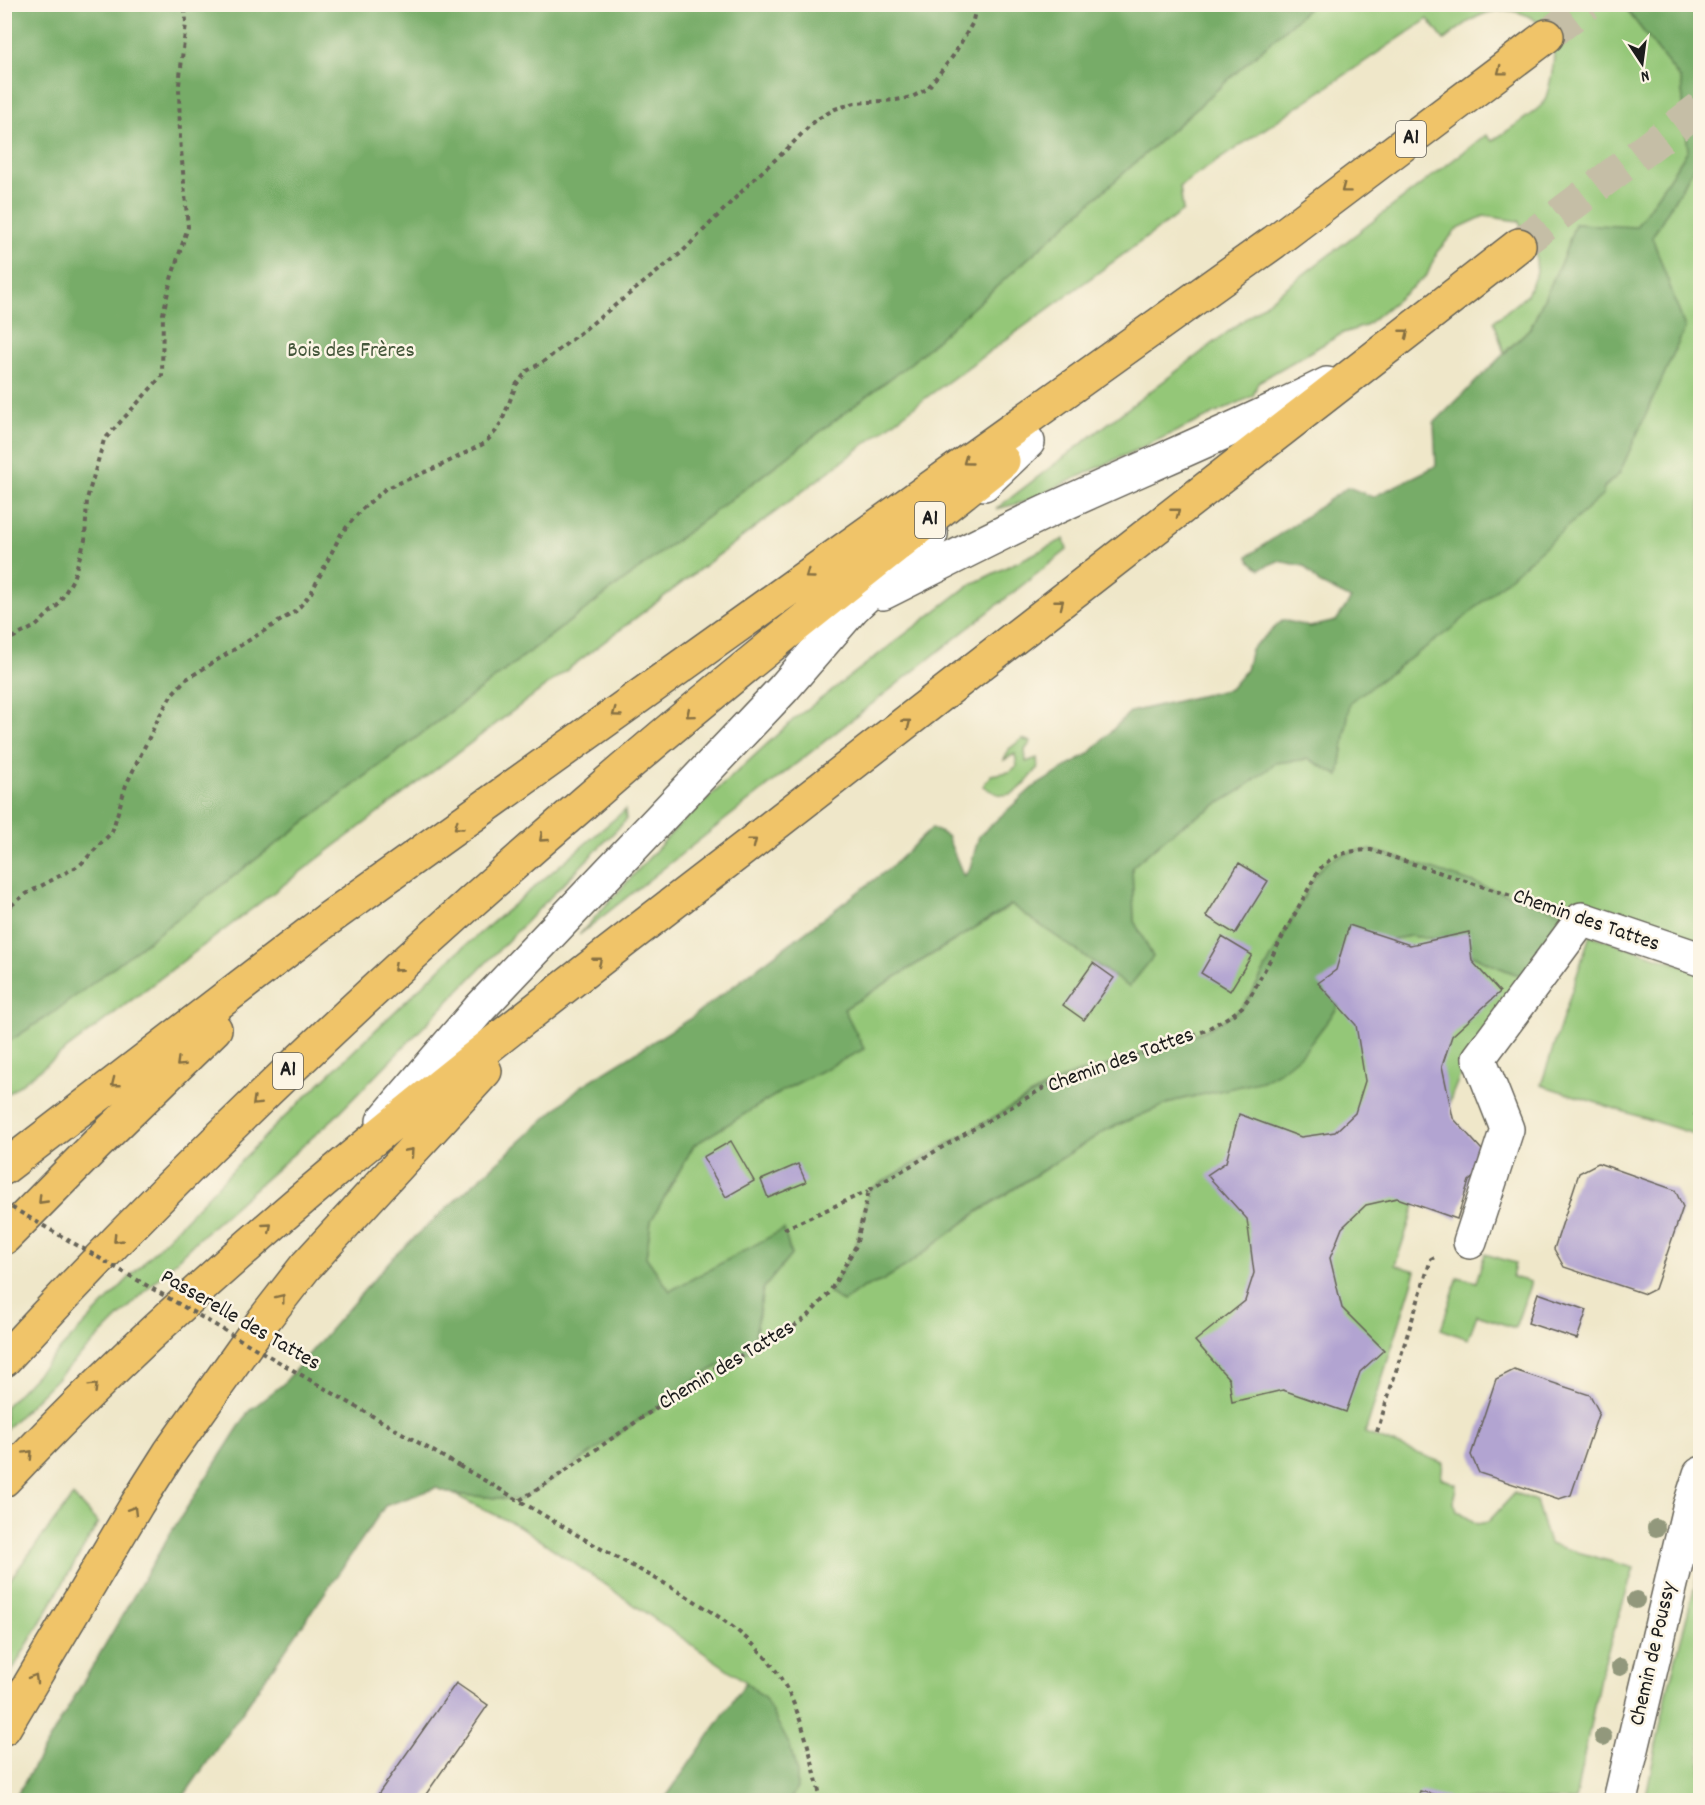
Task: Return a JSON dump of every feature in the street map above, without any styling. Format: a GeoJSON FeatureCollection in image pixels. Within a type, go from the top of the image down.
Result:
{"type":"FeatureCollection","features":[{"type":"Feature","properties":{"kind":"highway","name":"A1"},"geometry":{"type":"LineString","coordinates":[[4,1360],[144,1212],[282,1077],[381,983],[587,800],[843,588],[1028,442],[1274,242],[1547,36]]}},
{"type":"Feature","properties":{"kind":"highway"},"geometry":{"type":"LineString","coordinates":[[4,1168],[328,920],[1274,242]]}},
{"type":"Feature","properties":{"kind":"highway"},"geometry":{"type":"LineString","coordinates":[[4,1480],[127,1354],[277,1219],[352,1157],[552,997],[1519,245]]}},
{"type":"Feature","properties":{"kind":"highway"},"geometry":{"type":"LineString","coordinates":[[4,1238],[97,1144],[328,920]]}},
{"type":"Feature","properties":{"kind":"highway"},"geometry":{"type":"LineString","coordinates":[[4,1728],[136,1504],[263,1321],[340,1227],[552,997]]}},
{"type":"Feature","properties":{"kind":"street"},"geometry":{"type":"LineString","coordinates":[[727,684],[853,608],[1043,513],[1187,447],[1256,419],[1359,369]]}},
{"type":"Feature","properties":{"kind":"street"},"geometry":{"type":"LineString","coordinates":[[352,1157],[480,1008],[783,689],[853,608],[1028,442]]}},
{"type":"Feature","properties":{"kind":"street"},"geometry":{"type":"LineString","coordinates":[[1470,1242],[1507,1129],[1479,1058],[1582,919]]}},
{"type":"Feature","properties":{"kind":"street","name":"Chemin des Tattes"},"geometry":{"type":"LineString","coordinates":[[1582,919],[1701,959]]}},
{"type":"Feature","properties":{"kind":"street","name":"Chemin de Poussy"},"geometry":{"type":"LineString","coordinates":[[1620,1800],[1689,1508],[1701,1474]]}},
{"type":"Feature","properties":{"kind":"path"},"geometry":{"type":"LineString","coordinates":[[6,643],[36,626],[58,605],[73,579],[86,540],[87,499],[104,440],[162,376],[163,314],[171,279],[189,228],[180,139],[179,85],[186,23],[185,4]]}},
{"type":"Feature","properties":{"kind":"path"},"geometry":{"type":"LineString","coordinates":[[4,911],[26,894],[80,865],[98,848],[112,832],[126,785],[172,694],[185,680],[296,611],[310,595],[341,534],[360,511],[385,489],[444,464],[485,443],[496,431],[516,385],[527,371],[546,360],[681,253],[814,121],[835,109],[855,103],[912,97],[927,89],[953,56],[972,24],[977,4]]}},
{"type":"Feature","properties":{"kind":"path","name":"Chemin des Tattes"},"geometry":{"type":"LineString","coordinates":[[520,1500],[711,1370],[782,1335],[807,1317],[830,1293],[856,1246],[869,1190],[1060,1079],[1170,1044],[1204,1031],[1232,1015],[1251,995],[1324,863],[1344,853],[1371,850],[1582,919]]}},
{"type":"Feature","properties":{"kind":"path"},"geometry":{"type":"LineString","coordinates":[[784,1229],[869,1190]]}},
{"type":"Feature","properties":{"kind":"path","name":"Passerelle des Tattes"},"geometry":{"type":"LineString","coordinates":[[4,1203],[520,1500]]}},
{"type":"Feature","properties":{"kind":"path"},"geometry":{"type":"LineString","coordinates":[[1377,1432],[1431,1258],[1470,1242]]}},
{"type":"Feature","properties":{"kind":"path"},"geometry":{"type":"LineString","coordinates":[[520,1500],[717,1615],[760,1651],[777,1672],[801,1722],[810,1749],[821,1800]]}},
{"type":"Feature","properties":{"kind":"green space","name":"Bois des Frères"},"geometry":{"type":"Polygon","coordinates":[[[5,4],[1312,5],[912,362],[53,1013],[5,1044],[5,4]]]}},
{"type":"Feature","properties":{"kind":"green space"},"geometry":{"type":"Polygon","coordinates":[[[1312,5],[1623,5],[1681,80],[1688,150],[1636,228],[1575,224],[1563,258],[1531,327],[1504,353],[1494,321],[1527,295],[1537,272],[1535,249],[1518,221],[1484,216],[1458,228],[1437,252],[1427,275],[1365,326],[1343,333],[1258,382],[1253,396],[1024,502],[996,509],[1486,135],[1492,141],[1544,102],[1552,75],[1554,52],[1549,37],[1537,22],[1520,13],[1501,10],[1472,20],[1444,40],[1428,19],[1180,186],[1183,211],[927,397],[5,1096],[4,1044],[53,1013],[912,362],[1312,5]]]}},
{"type":"Feature","properties":{"kind":"green space"},"geometry":{"type":"Polygon","coordinates":[[[1623,5],[1700,5],[1700,157],[1652,237],[1685,328],[1619,474],[1604,487],[1603,495],[1455,626],[1350,702],[1339,776],[1309,759],[1276,763],[1241,790],[1178,828],[1132,867],[1134,921],[1153,957],[1129,987],[1011,905],[844,1009],[864,1049],[782,1091],[694,1145],[651,1221],[646,1257],[670,1291],[784,1229],[791,1255],[763,1289],[753,1349],[711,1370],[520,1500],[453,1494],[436,1488],[385,1506],[181,1800],[14,1800],[170,1534],[249,1411],[283,1384],[393,1257],[580,1087],[691,1018],[891,867],[932,828],[947,836],[964,877],[970,868],[979,836],[1032,788],[1089,754],[1130,712],[1230,689],[1246,670],[1251,649],[1283,620],[1310,627],[1336,621],[1351,599],[1319,583],[1304,566],[1278,561],[1260,569],[1250,561],[1248,556],[1348,487],[1373,497],[1436,466],[1434,423],[1531,327],[1563,258],[1575,224],[1636,227],[1688,150],[1681,80],[1623,5]]]}},
{"type":"Feature","properties":{"kind":"green space"},"geometry":{"type":"Polygon","coordinates":[[[1700,157],[1700,942],[1582,919],[1371,850],[1317,873],[1251,995],[1232,1015],[1204,1031],[1113,1064],[1077,1073],[1047,1086],[869,1190],[856,1246],[830,1293],[843,1302],[862,1288],[882,1281],[980,1211],[1106,1130],[1174,1101],[1197,1095],[1361,955],[1388,940],[1410,936],[1444,940],[1488,963],[1526,978],[1467,1059],[1452,1095],[1395,1265],[1416,1271],[1365,1433],[1443,1463],[1441,1478],[1456,1484],[1454,1503],[1457,1511],[1477,1524],[1488,1522],[1515,1493],[1536,1501],[1549,1544],[1634,1568],[1601,1672],[1575,1800],[790,1800],[796,1788],[765,1699],[746,1682],[524,1529],[453,1494],[520,1500],[711,1370],[753,1349],[763,1289],[791,1255],[784,1230],[670,1291],[646,1257],[651,1221],[694,1145],[782,1091],[864,1049],[844,1009],[1012,905],[1129,987],[1153,957],[1134,921],[1132,867],[1178,828],[1241,790],[1275,763],[1309,759],[1339,776],[1350,702],[1455,626],[1619,474],[1685,328],[1652,237],[1700,157]]]}},
{"type":"Feature","properties":{"kind":"green space"},"geometry":{"type":"Polygon","coordinates":[[[1064,539],[1067,550],[579,935],[677,827],[793,720],[968,586],[1064,539]]]}},
{"type":"Feature","properties":{"kind":"green space"},"geometry":{"type":"Polygon","coordinates":[[[1022,739],[1031,742],[1025,750],[1026,762],[1037,758],[1038,768],[1032,776],[1020,788],[1008,795],[992,792],[983,786],[991,775],[1009,772],[1017,766],[1015,754],[1004,760],[1009,749],[1022,739]]]}},
{"type":"Feature","properties":{"kind":"green space"},"geometry":{"type":"Polygon","coordinates":[[[625,810],[626,820],[334,1118],[198,1239],[5,1430],[5,1407],[271,1130],[453,956],[625,810]]]}},
{"type":"Feature","properties":{"kind":"green space"},"geometry":{"type":"Polygon","coordinates":[[[1359,850],[1371,850],[1390,855],[1582,919],[1526,978],[1488,963],[1444,940],[1410,936],[1388,940],[1361,955],[1336,1010],[1304,1052],[1282,1070],[1262,1081],[1174,1101],[1106,1130],[980,1210],[906,1266],[882,1281],[862,1288],[843,1302],[829,1293],[856,1246],[869,1190],[1047,1086],[1077,1073],[1113,1064],[1204,1031],[1232,1015],[1251,995],[1317,873],[1336,857],[1359,850]]]}},
{"type":"Feature","properties":{"kind":"green space"},"geometry":{"type":"Polygon","coordinates":[[[1590,935],[1700,971],[1700,1136],[1541,1085],[1590,935]]]}},
{"type":"Feature","properties":{"kind":"green space"},"geometry":{"type":"Polygon","coordinates":[[[1485,1254],[1515,1263],[1512,1277],[1531,1282],[1515,1328],[1477,1315],[1468,1339],[1441,1329],[1458,1277],[1476,1282],[1485,1254]]]}},
{"type":"Feature","properties":{"kind":"green space"},"geometry":{"type":"Polygon","coordinates":[[[73,1496],[98,1523],[5,1683],[5,1586],[73,1496]]]}},
{"type":"Feature","properties":{"kind":"green space"},"geometry":{"type":"Polygon","coordinates":[[[1700,1566],[1700,1800],[1645,1800],[1667,1693],[1700,1566]]]}},
{"type":"Feature","properties":{"kind":"green space"},"geometry":{"type":"Polygon","coordinates":[[[746,1682],[765,1699],[790,1746],[797,1773],[797,1788],[790,1800],[664,1800],[746,1682]]]}},
{"type":"Feature","properties":{"kind":"building"},"geometry":{"type":"Polygon","coordinates":[[[1239,863],[1268,881],[1235,934],[1206,916],[1239,863]]]}},
{"type":"Feature","properties":{"kind":"building"},"geometry":{"type":"Polygon","coordinates":[[[1349,925],[1410,945],[1469,932],[1472,961],[1500,992],[1452,1036],[1442,1066],[1453,1118],[1492,1161],[1469,1181],[1457,1219],[1397,1198],[1366,1205],[1342,1228],[1330,1258],[1342,1308],[1384,1350],[1360,1372],[1346,1412],[1283,1390],[1232,1402],[1229,1379],[1195,1341],[1245,1301],[1254,1273],[1247,1219],[1207,1175],[1226,1162],[1239,1114],[1301,1137],[1335,1132],[1355,1113],[1365,1081],[1356,1025],[1318,983],[1336,970],[1349,925]]]}},
{"type":"Feature","properties":{"kind":"building"},"geometry":{"type":"Polygon","coordinates":[[[1222,937],[1252,955],[1230,991],[1201,973],[1222,937]]]}},
{"type":"Feature","properties":{"kind":"building"},"geometry":{"type":"Polygon","coordinates":[[[1093,963],[1114,978],[1084,1020],[1063,1005],[1093,963]]]}},
{"type":"Feature","properties":{"kind":"building"},"geometry":{"type":"Polygon","coordinates":[[[1700,1083],[1700,1117],[1694,1115],[1699,1099],[1695,1098],[1700,1083]]]}},
{"type":"Feature","properties":{"kind":"building"},"geometry":{"type":"Polygon","coordinates":[[[731,1141],[754,1181],[726,1197],[703,1157],[731,1141]]]}},
{"type":"Feature","properties":{"kind":"building"},"geometry":{"type":"Polygon","coordinates":[[[1598,1163],[1675,1190],[1683,1207],[1655,1289],[1645,1294],[1564,1267],[1554,1249],[1579,1173],[1598,1163]]]}},
{"type":"Feature","properties":{"kind":"building"},"geometry":{"type":"Polygon","coordinates":[[[798,1164],[806,1182],[768,1198],[761,1180],[798,1164]]]}},
{"type":"Feature","properties":{"kind":"building"},"geometry":{"type":"Polygon","coordinates":[[[1538,1293],[1587,1310],[1577,1339],[1528,1323],[1538,1293]]]}},
{"type":"Feature","properties":{"kind":"building"},"geometry":{"type":"Polygon","coordinates":[[[1514,1370],[1590,1395],[1599,1412],[1571,1495],[1559,1499],[1479,1473],[1471,1455],[1496,1379],[1514,1370]]]}},
{"type":"Feature","properties":{"kind":"building"},"geometry":{"type":"Polygon","coordinates":[[[456,1683],[488,1705],[422,1800],[374,1800],[456,1683]]]}},
{"type":"Feature","properties":{"kind":"building"},"geometry":{"type":"Polygon","coordinates":[[[1420,1791],[1458,1800],[1417,1800],[1420,1791]]]}},
{"type":"Feature","properties":{"kind":"tunnel"},"geometry":{"type":"LineString","coordinates":[[1547,36],[1588,4]]}},
{"type":"Feature","properties":{"kind":"tunnel"},"geometry":{"type":"LineString","coordinates":[[1519,245],[1700,108]]}}]}
